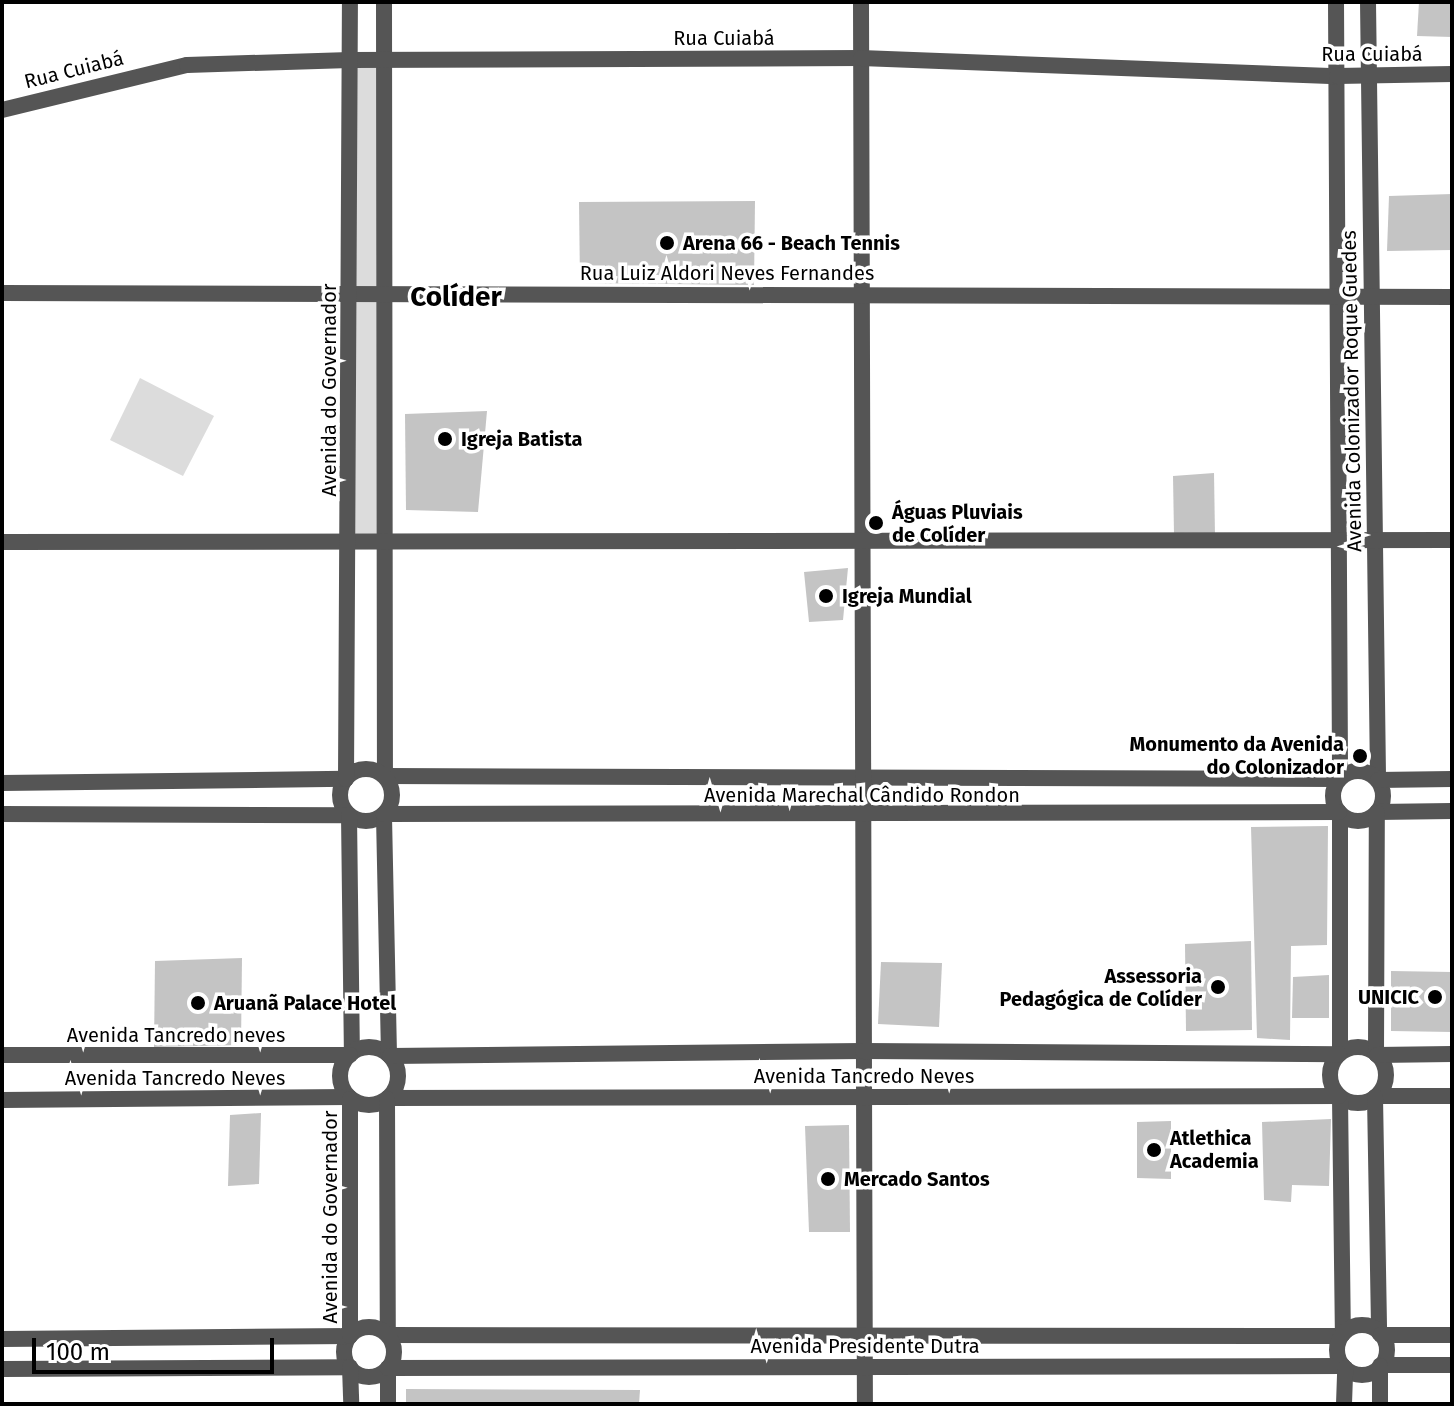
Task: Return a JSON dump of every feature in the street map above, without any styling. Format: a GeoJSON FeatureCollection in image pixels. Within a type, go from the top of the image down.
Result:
{"type":"FeatureCollection","features":[{"type":"Feature","properties":{"kind":"street","name":"Avenida do Governador"},"geometry":{"type":"LineString","coordinates":[[346,779],[350,2]]}},
{"type":"Feature","properties":{"kind":"street"},"geometry":{"type":"LineString","coordinates":[[384,2],[385,776],[392,791],[384,814],[390,1056],[398,1074],[388,1099],[388,1335],[394,1355],[388,1368],[388,1404]]}},
{"type":"Feature","properties":{"kind":"street"},"geometry":{"type":"LineString","coordinates":[[861,2],[865,1404]]}},
{"type":"Feature","properties":{"kind":"street","name":"Avenida Colonizador Roque Guedes"},"geometry":{"type":"LineString","coordinates":[[1336,2],[1340,293],[1340,778]]}},
{"type":"Feature","properties":{"kind":"street","name":"Avenida Colonizador Roque Guedes"},"geometry":{"type":"LineString","coordinates":[[1368,2],[1378,779]]}},
{"type":"Feature","properties":{"kind":"street","name":"Rua Cuiabá"},"geometry":{"type":"LineString","coordinates":[[2,110],[187,65],[350,60],[861,58],[1337,76],[1367,73],[1452,74]]}},
{"type":"Feature","properties":{"kind":"street","name":"Rua Luiz Aldori Neves Fernandes"},"geometry":{"type":"LineString","coordinates":[[2,293],[1373,293],[1452,297]]}},
{"type":"Feature","properties":{"kind":"street"},"geometry":{"type":"LineString","coordinates":[[2,542],[1452,540]]}},
{"type":"Feature","properties":{"kind":"street"},"geometry":{"type":"LineString","coordinates":[[2,783],[346,779],[369,769],[385,776]]}},
{"type":"Feature","properties":{"kind":"street"},"geometry":{"type":"LineString","coordinates":[[1344,1404],[1344,1367],[1337,1355],[1342,1335],[1340,1097],[1329,1076],[1339,1054],[1340,813],[1333,792],[1340,778],[1363,770],[1378,779],[1452,779]]}},
{"type":"Feature","properties":{"kind":"street","name":"Avenida Marechal Cândido Rondon"},"geometry":{"type":"LineString","coordinates":[[385,776],[1340,778]]}},
{"type":"Feature","properties":{"kind":"street"},"geometry":{"type":"LineString","coordinates":[[346,779],[341,802],[349,815],[351,1054],[340,1072],[350,1098],[369,1105],[388,1099]]}},
{"type":"Feature","properties":{"kind":"street"},"geometry":{"type":"LineString","coordinates":[[1378,779],[1383,800],[1377,813],[1377,1054],[1386,1070],[1376,1096],[1380,1334],[1386,1346],[1381,1366],[1380,1404]]}},
{"type":"Feature","properties":{"kind":"street"},"geometry":{"type":"LineString","coordinates":[[1340,813],[1354,821],[1377,813],[1452,811]]}},
{"type":"Feature","properties":{"kind":"street","name":"Avenida Marechal Cândido Rondon"},"geometry":{"type":"LineString","coordinates":[[384,814],[862,816],[1340,813]]}},
{"type":"Feature","properties":{"kind":"street"},"geometry":{"type":"LineString","coordinates":[[2,814],[349,815],[363,822],[384,814]]}},
{"type":"Feature","properties":{"kind":"street"},"geometry":{"type":"LineString","coordinates":[[351,1054],[366,1047],[390,1056]]}},
{"type":"Feature","properties":{"kind":"street"},"geometry":{"type":"LineString","coordinates":[[1339,1054],[1354,1047],[1377,1054],[1452,1054]]}},
{"type":"Feature","properties":{"kind":"street","name":"Avenida Tancredo Neves"},"geometry":{"type":"LineString","coordinates":[[390,1056],[863,1051],[1339,1054]]}},
{"type":"Feature","properties":{"kind":"street","name":"Avenida Tancredo neves"},"geometry":{"type":"LineString","coordinates":[[2,1055],[351,1054]]}},
{"type":"Feature","properties":{"kind":"street"},"geometry":{"type":"LineString","coordinates":[[1340,1097],[1358,1103],[1376,1096],[1452,1096]]}},
{"type":"Feature","properties":{"kind":"street","name":"Avenida Tancredo Neves"},"geometry":{"type":"LineString","coordinates":[[388,1099],[1340,1097]]}},
{"type":"Feature","properties":{"kind":"street","name":"Avenida do Governador"},"geometry":{"type":"LineString","coordinates":[[350,1098],[350,1336]]}},
{"type":"Feature","properties":{"kind":"street","name":"Avenida Tancredo Neves"},"geometry":{"type":"LineString","coordinates":[[2,1100],[350,1098]]}},
{"type":"Feature","properties":{"kind":"street"},"geometry":{"type":"LineString","coordinates":[[1342,1335],[1361,1325],[1380,1334],[1452,1335]]}},
{"type":"Feature","properties":{"kind":"street"},"geometry":{"type":"LineString","coordinates":[[2,1339],[350,1336],[365,1327],[388,1335]]}},
{"type":"Feature","properties":{"kind":"street","name":"Avenida Presidente Dutra"},"geometry":{"type":"LineString","coordinates":[[388,1335],[864,1338],[1342,1335]]}},
{"type":"Feature","properties":{"kind":"street"},"geometry":{"type":"LineString","coordinates":[[350,1336],[345,1351],[350,1367],[351,1404]]}},
{"type":"Feature","properties":{"kind":"street"},"geometry":{"type":"LineString","coordinates":[[1344,1367],[1366,1374],[1381,1366],[1452,1365]]}},
{"type":"Feature","properties":{"kind":"street"},"geometry":{"type":"LineString","coordinates":[[2,1369],[350,1367],[373,1376],[388,1368]]}},
{"type":"Feature","properties":{"kind":"street","name":"Avenida Presidente Dutra"},"geometry":{"type":"LineString","coordinates":[[388,1368],[1344,1367]]}},
{"type":"Feature","properties":{"kind":"shaded area"},"geometry":{"type":"Polygon","coordinates":[[[350,60],[384,60],[385,290],[350,289],[350,60]]]}},
{"type":"Feature","properties":{"kind":"shaded area"},"geometry":{"type":"Polygon","coordinates":[[[349,293],[386,294],[386,541],[348,540],[349,293]]]}},
{"type":"Feature","properties":{"kind":"shaded area"},"geometry":{"type":"Polygon","coordinates":[[[140,378],[214,416],[183,476],[110,440],[140,378]]]}},
{"type":"Feature","properties":{"kind":"building"},"geometry":{"type":"Polygon","coordinates":[[[1419,2],[1452,2],[1452,37],[1417,36],[1419,2]]]}},
{"type":"Feature","properties":{"kind":"building"},"geometry":{"type":"Polygon","coordinates":[[[1452,194],[1452,250],[1387,251],[1389,196],[1452,194]]]}},
{"type":"Feature","properties":{"kind":"building","name":"Arena 66 - Beach Tennis"},"geometry":{"type":"Polygon","coordinates":[[[755,201],[754,285],[580,283],[579,202],[755,201]]]}},
{"type":"Feature","properties":{"kind":"building","name":"Igreja Batista"},"geometry":{"type":"Polygon","coordinates":[[[487,411],[478,512],[406,510],[405,414],[487,411]]]}},
{"type":"Feature","properties":{"kind":"building"},"geometry":{"type":"Polygon","coordinates":[[[1214,473],[1215,536],[1174,534],[1173,476],[1214,473]]]}},
{"type":"Feature","properties":{"kind":"building","name":"Igreja Mundial"},"geometry":{"type":"Polygon","coordinates":[[[848,568],[843,620],[809,622],[804,572],[848,568]]]}},
{"type":"Feature","properties":{"kind":"building"},"geometry":{"type":"Polygon","coordinates":[[[1328,826],[1327,945],[1291,946],[1290,1040],[1257,1038],[1251,827],[1328,826]]]}},
{"type":"Feature","properties":{"kind":"building","name":"Assessoria Pedagógica de Colíder"},"geometry":{"type":"Polygon","coordinates":[[[1251,941],[1252,1030],[1186,1031],[1185,944],[1251,941]]]}},
{"type":"Feature","properties":{"kind":"building","name":"Aruanã Palace Hotel"},"geometry":{"type":"Polygon","coordinates":[[[242,958],[241,1045],[154,1047],[155,961],[242,958]]]}},
{"type":"Feature","properties":{"kind":"building"},"geometry":{"type":"Polygon","coordinates":[[[881,962],[942,963],[939,1027],[878,1024],[881,962]]]}},
{"type":"Feature","properties":{"kind":"building","name":"UNICIC"},"geometry":{"type":"Polygon","coordinates":[[[1391,971],[1452,972],[1452,1032],[1391,1031],[1391,971]]]}},
{"type":"Feature","properties":{"kind":"building"},"geometry":{"type":"Polygon","coordinates":[[[1329,975],[1329,1018],[1292,1018],[1293,977],[1329,975]]]}},
{"type":"Feature","properties":{"kind":"building"},"geometry":{"type":"Polygon","coordinates":[[[261,1113],[259,1184],[228,1186],[230,1115],[261,1113]]]}},
{"type":"Feature","properties":{"kind":"building"},"geometry":{"type":"Polygon","coordinates":[[[1331,1119],[1329,1186],[1292,1185],[1291,1202],[1264,1200],[1262,1122],[1331,1119]]]}},
{"type":"Feature","properties":{"kind":"building","name":"Atlethica Academia"},"geometry":{"type":"Polygon","coordinates":[[[1171,1121],[1171,1179],[1137,1178],[1137,1122],[1171,1121]]]}},
{"type":"Feature","properties":{"kind":"building","name":"Mercado Santos"},"geometry":{"type":"Polygon","coordinates":[[[849,1125],[850,1232],[809,1232],[805,1126],[849,1125]]]}},
{"type":"Feature","properties":{"kind":"building"},"geometry":{"type":"Polygon","coordinates":[[[406,1389],[640,1390],[639,1404],[406,1404],[406,1389]]]}},
{"type":"Feature","properties":{"kind":"place","name":"Arena 66 - Beach Tennis"},"geometry":{"type":"Point","coordinates":[667,243]}},
{"type":"Feature","properties":{"kind":"place","name":"Igreja Batista"},"geometry":{"type":"Point","coordinates":[445,439]}},
{"type":"Feature","properties":{"kind":"place","name":"Águas Pluviais de Colíder"},"geometry":{"type":"Point","coordinates":[876,523]}},
{"type":"Feature","properties":{"kind":"place","name":"Igreja Mundial"},"geometry":{"type":"Point","coordinates":[826,596]}},
{"type":"Feature","properties":{"kind":"place","name":"Monumento da Avenida do Colonizador"},"geometry":{"type":"Point","coordinates":[1360,756]}},
{"type":"Feature","properties":{"kind":"place","name":"Assessoria Pedagógica de Colíder"},"geometry":{"type":"Point","coordinates":[1218,987]}},
{"type":"Feature","properties":{"kind":"place","name":"UNICIC"},"geometry":{"type":"Point","coordinates":[1435,997]}},
{"type":"Feature","properties":{"kind":"place","name":"Aruanã Palace Hotel"},"geometry":{"type":"Point","coordinates":[198,1003]}},
{"type":"Feature","properties":{"kind":"place","name":"Atlethica Academia"},"geometry":{"type":"Point","coordinates":[1154,1150]}},
{"type":"Feature","properties":{"kind":"place","name":"Mercado Santos"},"geometry":{"type":"Point","coordinates":[828,1179]}},
{"type":"Feature","properties":{"kind":"district","name":"Colíder"},"geometry":{"type":"Point","coordinates":[456,297]}}]}
